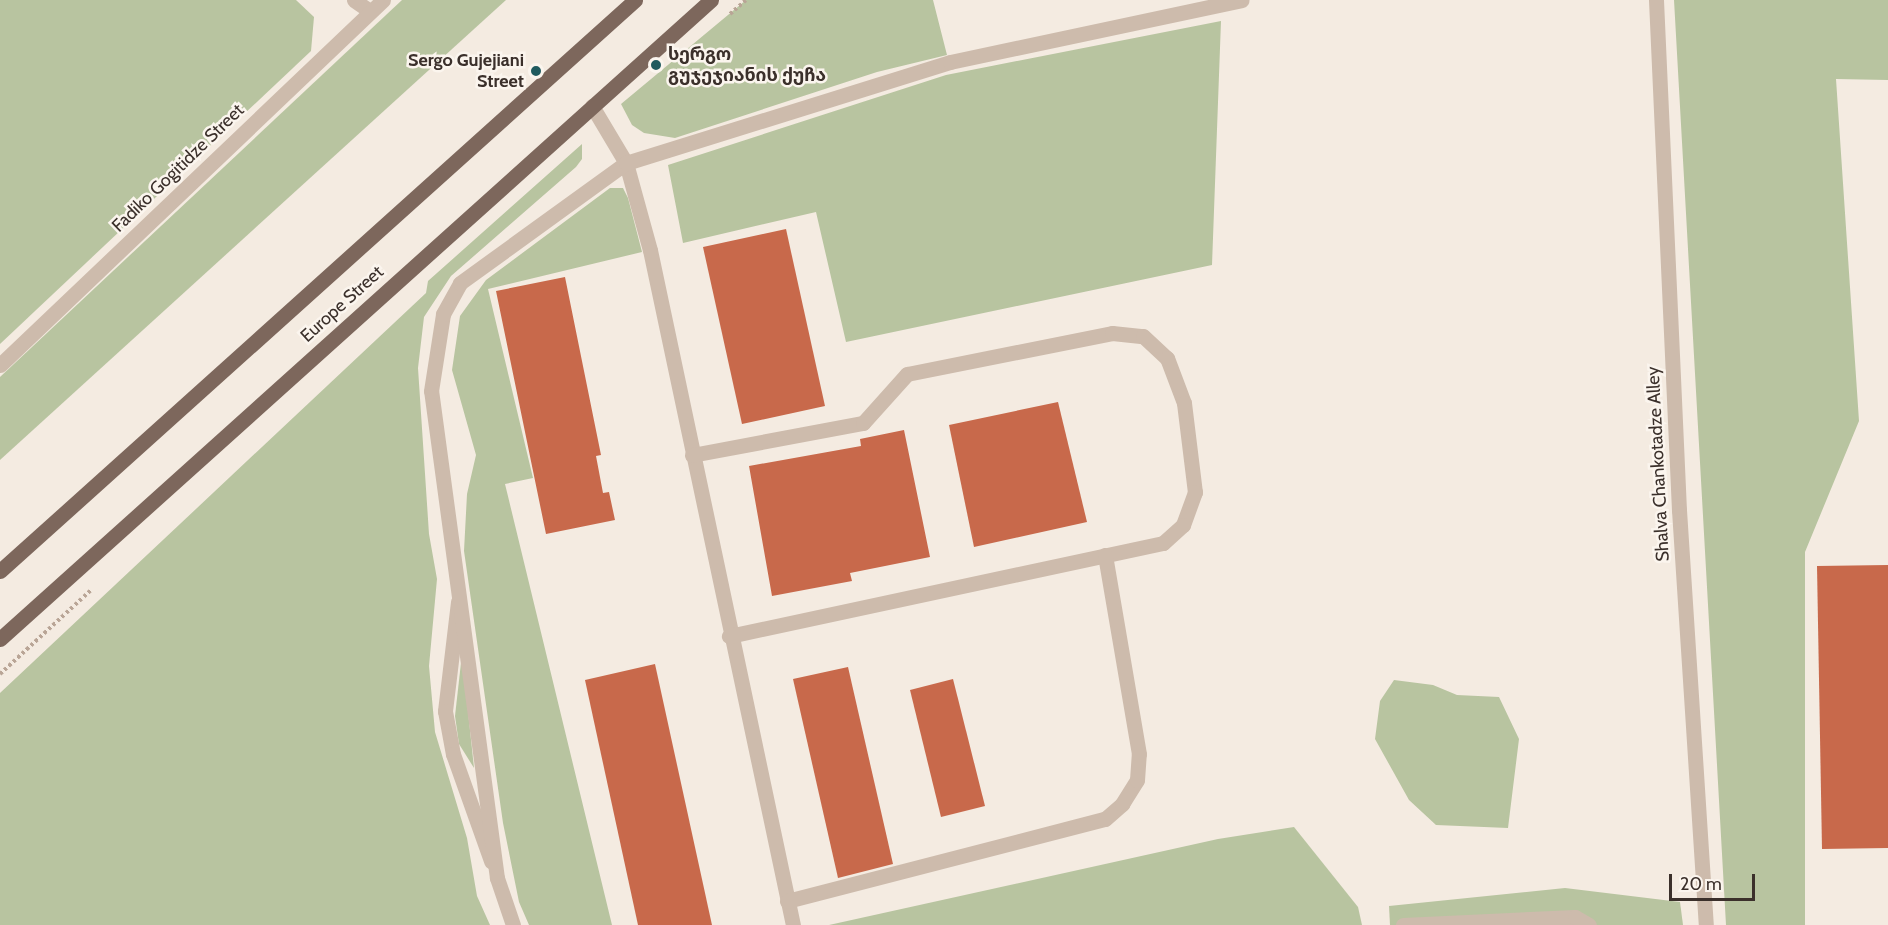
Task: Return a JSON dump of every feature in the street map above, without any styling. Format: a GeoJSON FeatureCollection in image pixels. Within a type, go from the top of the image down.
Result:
{"type":"FeatureCollection","features":[{"type":"Feature","properties":{"kind":"main road","name":"Europe Street"},"geometry":{"type":"LineString","coordinates":[[0,571],[635,0]]}},
{"type":"Feature","properties":{"kind":"main road","name":"Europe Street"},"geometry":{"type":"LineString","coordinates":[[0,639],[711,0]]}},
{"type":"Feature","properties":{"kind":"street"},"geometry":{"type":"LineString","coordinates":[[354,0],[370,11]]}},
{"type":"Feature","properties":{"kind":"street","name":"Fadiko Gogitidze Street"},"geometry":{"type":"LineString","coordinates":[[0,365],[383,0]]}},
{"type":"Feature","properties":{"kind":"street"},"geometry":{"type":"LineString","coordinates":[[497,878],[460,593],[430,391],[443,314],[460,283],[493,255],[627,163],[950,62],[1241,0]]}},
{"type":"Feature","properties":{"kind":"street","name":"Shalva Chankotadze Alley"},"geometry":{"type":"LineString","coordinates":[[1656,0],[1679,510],[1706,925]]}},
{"type":"Feature","properties":{"kind":"street"},"geometry":{"type":"LineString","coordinates":[[592,106],[627,163],[650,250],[729,636],[793,925]]}},
{"type":"Feature","properties":{"kind":"street"},"geometry":{"type":"LineString","coordinates":[[692,455],[863,423],[908,374],[1112,333],[1143,336],[1167,358],[1184,403],[1195,492],[1183,525],[1163,543],[729,636]]}},
{"type":"Feature","properties":{"kind":"street"},"geometry":{"type":"LineString","coordinates":[[787,901],[1105,819],[1122,804],[1137,780],[1139,754],[1105,555]]}},
{"type":"Feature","properties":{"kind":"street"},"geometry":{"type":"LineString","coordinates":[[460,593],[445,711],[453,754],[513,925]]}},
{"type":"Feature","properties":{"kind":"street"},"geometry":{"type":"LineString","coordinates":[[1403,925],[1575,917],[1589,925]]}},
{"type":"Feature","properties":{"kind":"green space"},"geometry":{"type":"Polygon","coordinates":[[[0,0],[296,0],[314,17],[311,51],[0,344],[0,0]]]}},
{"type":"Feature","properties":{"kind":"green space"},"geometry":{"type":"Polygon","coordinates":[[[402,0],[506,0],[0,460],[0,377],[402,0]]]}},
{"type":"Feature","properties":{"kind":"green space"},"geometry":{"type":"Polygon","coordinates":[[[746,0],[933,0],[947,55],[877,72],[675,138],[644,133],[632,125],[621,104],[746,0]]]}},
{"type":"Feature","properties":{"kind":"green space"},"geometry":{"type":"Polygon","coordinates":[[[1674,0],[1888,0],[1888,80],[1836,79],[1859,421],[1805,552],[1805,925],[1726,925],[1674,0]]]}},
{"type":"Feature","properties":{"kind":"green space"},"geometry":{"type":"Polygon","coordinates":[[[1221,21],[1212,265],[846,342],[816,212],[683,243],[668,165],[946,75],[1221,21]]]}},
{"type":"Feature","properties":{"kind":"green space"},"geometry":{"type":"Polygon","coordinates":[[[582,144],[582,159],[576,167],[451,276],[424,317],[418,368],[429,534],[437,579],[429,666],[435,732],[467,838],[477,896],[490,925],[0,925],[0,693],[426,293],[428,281],[582,144]]]}},
{"type":"Feature","properties":{"kind":"green space"},"geometry":{"type":"Polygon","coordinates":[[[610,188],[623,188],[628,198],[642,252],[488,289],[533,478],[505,484],[612,925],[529,925],[519,902],[503,823],[464,551],[467,494],[476,455],[452,370],[460,316],[486,280],[610,188]]]}},
{"type":"Feature","properties":{"kind":"green space"},"geometry":{"type":"Polygon","coordinates":[[[462,654],[474,768],[459,744],[455,716],[462,654]]]}},
{"type":"Feature","properties":{"kind":"green space"},"geometry":{"type":"Polygon","coordinates":[[[1394,680],[1433,685],[1457,695],[1499,697],[1519,739],[1508,828],[1436,825],[1409,800],[1375,739],[1380,701],[1394,680]]]}},
{"type":"Feature","properties":{"kind":"green space"},"geometry":{"type":"Polygon","coordinates":[[[1294,827],[1358,907],[1362,925],[829,925],[1218,839],[1294,827]]]}},
{"type":"Feature","properties":{"kind":"green space"},"geometry":{"type":"Polygon","coordinates":[[[1565,888],[1680,902],[1683,925],[1390,925],[1389,906],[1565,888]]]}},
{"type":"Feature","properties":{"kind":"building"},"geometry":{"type":"Polygon","coordinates":[[[786,229],[825,406],[742,424],[703,247],[786,229]]]}},
{"type":"Feature","properties":{"kind":"building"},"geometry":{"type":"Polygon","coordinates":[[[565,277],[601,455],[596,456],[603,493],[609,492],[615,520],[546,534],[496,291],[565,277]]]}},
{"type":"Feature","properties":{"kind":"building"},"geometry":{"type":"Polygon","coordinates":[[[1058,402],[1087,522],[974,547],[949,425],[1058,402]]]}},
{"type":"Feature","properties":{"kind":"building"},"geometry":{"type":"Polygon","coordinates":[[[904,430],[930,557],[850,573],[852,581],[772,596],[749,466],[861,446],[860,439],[904,430]]]}},
{"type":"Feature","properties":{"kind":"building"},"geometry":{"type":"Polygon","coordinates":[[[1888,565],[1888,848],[1822,849],[1817,566],[1888,565]]]}},
{"type":"Feature","properties":{"kind":"building"},"geometry":{"type":"Polygon","coordinates":[[[655,664],[712,925],[638,925],[585,680],[655,664]]]}},
{"type":"Feature","properties":{"kind":"building"},"geometry":{"type":"Polygon","coordinates":[[[848,667],[893,864],[838,878],[793,679],[848,667]]]}},
{"type":"Feature","properties":{"kind":"building"},"geometry":{"type":"Polygon","coordinates":[[[953,679],[985,806],[941,817],[910,690],[953,679]]]}},
{"type":"Feature","properties":{"kind":"place","name":"სერგო გუჯეჯიანის ქუჩა"},"geometry":{"type":"Point","coordinates":[656,65]}},
{"type":"Feature","properties":{"kind":"place","name":"Sergo Gujejiani Street"},"geometry":{"type":"Point","coordinates":[536,71]}}]}
